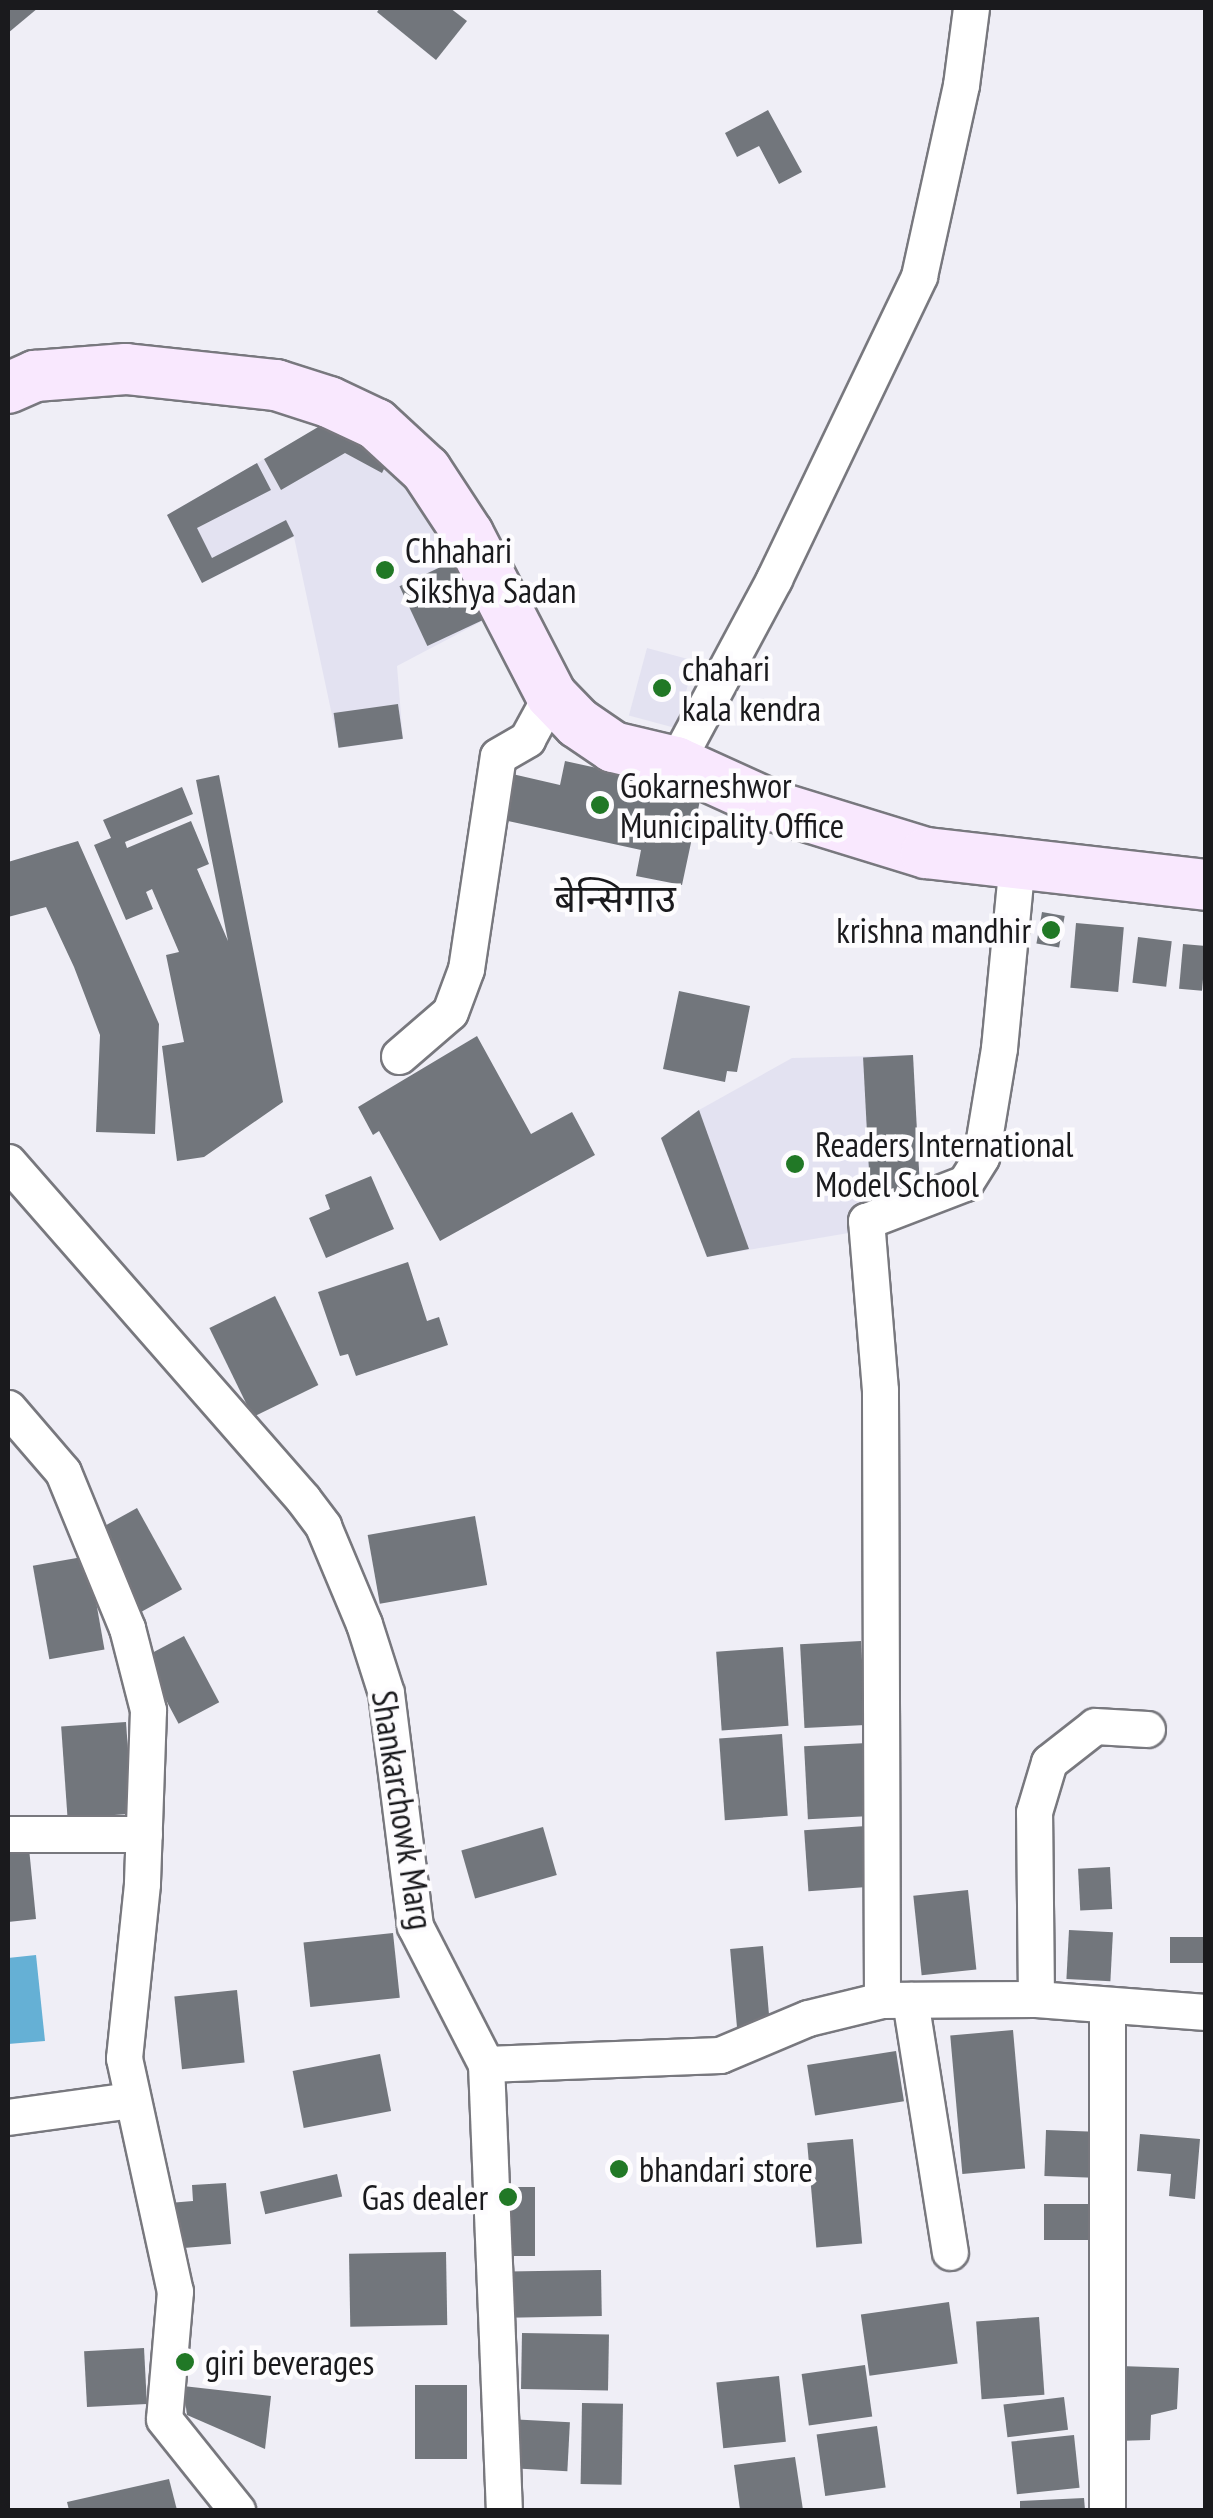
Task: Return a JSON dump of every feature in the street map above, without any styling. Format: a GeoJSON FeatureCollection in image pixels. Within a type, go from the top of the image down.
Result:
{"type":"FeatureCollection","features":[{"type":"Feature","properties":{"kind":"main road"},"geometry":{"type":"LineString","coordinates":[[8,388],[35,376],[108,370],[203,374],[276,385],[376,424],[426,470],[468,534],[550,695],[578,723],[612,747],[676,762],[773,806],[926,854],[1017,860],[1206,886]]}},
{"type":"Feature","properties":{"kind":"street"},"geometry":{"type":"LineString","coordinates":[[676,762],[774,578],[920,276],[961,85],[971,8]]}},
{"type":"Feature","properties":{"kind":"street"},"geometry":{"type":"LineString","coordinates":[[399,1056],[450,1012],[466,969],[498,756],[527,738],[550,695]]}},
{"type":"Feature","properties":{"kind":"street"},"geometry":{"type":"LineString","coordinates":[[950,2252],[896,2000],[880,1390],[866,1221],[965,1183],[981,1157],[999,1048],[1017,860]]}},
{"type":"Feature","properties":{"kind":"street","name":"Shankarchowk Marg"},"geometry":{"type":"LineString","coordinates":[[8,1162],[323,1526],[364,1624],[386,1692],[415,1926],[486,2064],[504,2510]]}},
{"type":"Feature","properties":{"kind":"street"},"geometry":{"type":"LineString","coordinates":[[8,1408],[63,1472],[126,1628],[148,1710],[144,1834],[124,2058],[175,2290],[164,2419],[236,2510]]}},
{"type":"Feature","properties":{"kind":"street"},"geometry":{"type":"LineString","coordinates":[[1036,1999],[1034,1812],[1048,1762],[1094,1726],[1147,1729]]}},
{"type":"Feature","properties":{"kind":"street"},"geometry":{"type":"LineString","coordinates":[[8,1834],[144,1834]]}},
{"type":"Feature","properties":{"kind":"street"},"geometry":{"type":"LineString","coordinates":[[486,2064],[720,2055],[808,2018],[896,2000],[1036,1999],[1206,2012]]}},
{"type":"Feature","properties":{"kind":"street"},"geometry":{"type":"LineString","coordinates":[[1107,2510],[1108,2005]]}},
{"type":"Feature","properties":{"kind":"street"},"geometry":{"type":"LineString","coordinates":[[8,2117],[131,2100]]}},
{"type":"Feature","properties":{"kind":"shaded area","name":"Chhahari Sikshya Sadan"},"geometry":{"type":"Polygon","coordinates":[[[394,449],[490,617],[397,666],[403,739],[339,748],[294,537],[202,583],[167,515],[264,459],[394,449]]]}},
{"type":"Feature","properties":{"kind":"shaded area","name":"chahari kala kendra"},"geometry":{"type":"Polygon","coordinates":[[[647,648],[694,661],[676,728],[629,716],[647,648]]]}},
{"type":"Feature","properties":{"kind":"shaded area","name":"Readers International Model School"},"geometry":{"type":"Polygon","coordinates":[[[913,1055],[919,1221],[707,1257],[661,1138],[699,1110],[792,1058],[913,1055]]]}},
{"type":"Feature","properties":{"kind":"water"},"geometry":{"type":"Polygon","coordinates":[[[36,1955],[45,2041],[8,2044],[8,1958],[36,1955]]]}},
{"type":"Feature","properties":{"kind":"building"},"geometry":{"type":"Polygon","coordinates":[[[8,8],[38,8],[8,33],[8,8]]]}},
{"type":"Feature","properties":{"kind":"building"},"geometry":{"type":"Polygon","coordinates":[[[380,8],[450,8],[467,21],[436,60],[377,12],[380,8]]]}},
{"type":"Feature","properties":{"kind":"building"},"geometry":{"type":"Polygon","coordinates":[[[768,110],[802,172],[779,184],[759,146],[737,157],[725,133],[768,110]]]}},
{"type":"Feature","properties":{"kind":"building"},"geometry":{"type":"Polygon","coordinates":[[[335,417],[394,449],[382,473],[345,453],[281,490],[264,459],[335,417]]]}},
{"type":"Feature","properties":{"kind":"building"},"geometry":{"type":"Polygon","coordinates":[[[257,463],[271,490],[197,528],[212,558],[286,520],[294,536],[202,583],[167,515],[257,463]]]}},
{"type":"Feature","properties":{"kind":"building"},"geometry":{"type":"Polygon","coordinates":[[[462,557],[490,617],[427,646],[399,586],[462,557]]]}},
{"type":"Feature","properties":{"kind":"building"},"geometry":{"type":"Polygon","coordinates":[[[398,704],[403,739],[339,748],[334,713],[398,704]]]}},
{"type":"Feature","properties":{"kind":"building","name":"Gokarneshwor Municipality Office"},"geometry":{"type":"Polygon","coordinates":[[[565,761],[702,791],[682,885],[636,876],[641,850],[499,819],[508,773],[560,785],[565,761]]]}},
{"type":"Feature","properties":{"kind":"building"},"geometry":{"type":"Polygon","coordinates":[[[219,775],[283,1102],[204,1157],[177,1161],[162,1046],[184,1042],[166,955],[179,952],[152,889],[146,892],[153,909],[126,920],[94,845],[111,838],[103,820],[182,787],[193,814],[125,842],[127,848],[191,821],[209,864],[197,869],[228,941],[196,780],[219,775]]]}},
{"type":"Feature","properties":{"kind":"building"},"geometry":{"type":"Polygon","coordinates":[[[78,841],[159,1024],[155,1134],[96,1132],[100,1035],[74,967],[46,907],[8,917],[8,862],[78,841]]]}},
{"type":"Feature","properties":{"kind":"building","name":"krishna mandhir"},"geometry":{"type":"Polygon","coordinates":[[[1042,912],[1065,916],[1059,948],[1036,944],[1042,912]]]}},
{"type":"Feature","properties":{"kind":"building"},"geometry":{"type":"Polygon","coordinates":[[[1076,923],[1124,927],[1118,992],[1070,988],[1076,923]]]}},
{"type":"Feature","properties":{"kind":"building"},"geometry":{"type":"Polygon","coordinates":[[[1138,937],[1172,941],[1166,987],[1132,983],[1138,937]]]}},
{"type":"Feature","properties":{"kind":"building"},"geometry":{"type":"Polygon","coordinates":[[[1183,944],[1206,946],[1202,991],[1179,989],[1183,944]]]}},
{"type":"Feature","properties":{"kind":"building"},"geometry":{"type":"Polygon","coordinates":[[[679,991],[750,1006],[737,1072],[727,1071],[725,1082],[663,1069],[679,991]]]}},
{"type":"Feature","properties":{"kind":"building"},"geometry":{"type":"Polygon","coordinates":[[[477,1036],[531,1134],[572,1112],[595,1155],[440,1241],[379,1131],[373,1135],[358,1107],[477,1036]]]}},
{"type":"Feature","properties":{"kind":"building"},"geometry":{"type":"Polygon","coordinates":[[[913,1055],[920,1191],[870,1193],[863,1058],[913,1055]]]}},
{"type":"Feature","properties":{"kind":"building"},"geometry":{"type":"Polygon","coordinates":[[[699,1110],[749,1249],[707,1257],[661,1138],[699,1110]]]}},
{"type":"Feature","properties":{"kind":"building"},"geometry":{"type":"Polygon","coordinates":[[[371,1176],[394,1229],[326,1258],[309,1218],[330,1209],[325,1195],[371,1176]]]}},
{"type":"Feature","properties":{"kind":"building"},"geometry":{"type":"Polygon","coordinates":[[[408,1262],[427,1321],[439,1317],[448,1345],[356,1376],[348,1354],[340,1356],[318,1292],[408,1262]]]}},
{"type":"Feature","properties":{"kind":"building"},"geometry":{"type":"Polygon","coordinates":[[[275,1296],[318,1385],[253,1417],[209,1328],[275,1296]]]}},
{"type":"Feature","properties":{"kind":"building"},"geometry":{"type":"Polygon","coordinates":[[[137,1508],[182,1589],[139,1613],[94,1532],[137,1508]]]}},
{"type":"Feature","properties":{"kind":"building"},"geometry":{"type":"Polygon","coordinates":[[[475,1516],[487,1585],[380,1604],[368,1535],[475,1516]]]}},
{"type":"Feature","properties":{"kind":"building"},"geometry":{"type":"Polygon","coordinates":[[[88,1556],[104,1650],[49,1659],[33,1566],[88,1556]]]}},
{"type":"Feature","properties":{"kind":"building"},"geometry":{"type":"Polygon","coordinates":[[[184,1636],[219,1702],[179,1724],[143,1658],[184,1636]]]}},
{"type":"Feature","properties":{"kind":"building"},"geometry":{"type":"Polygon","coordinates":[[[861,1641],[865,1725],[804,1728],[800,1644],[861,1641]]]}},
{"type":"Feature","properties":{"kind":"building"},"geometry":{"type":"Polygon","coordinates":[[[783,1647],[789,1726],[722,1730],[716,1652],[783,1647]]]}},
{"type":"Feature","properties":{"kind":"building"},"geometry":{"type":"Polygon","coordinates":[[[126,1722],[132,1814],[68,1818],[61,1727],[126,1722]]]}},
{"type":"Feature","properties":{"kind":"building"},"geometry":{"type":"Polygon","coordinates":[[[782,1734],[788,1816],[725,1820],[719,1738],[782,1734]]]}},
{"type":"Feature","properties":{"kind":"building"},"geometry":{"type":"Polygon","coordinates":[[[867,1743],[871,1816],[808,1819],[804,1746],[867,1743]]]}},
{"type":"Feature","properties":{"kind":"building"},"geometry":{"type":"Polygon","coordinates":[[[866,1826],[870,1887],[808,1891],[804,1830],[866,1826]]]}},
{"type":"Feature","properties":{"kind":"building"},"geometry":{"type":"Polygon","coordinates":[[[543,1827],[557,1875],[475,1898],[461,1850],[543,1827]]]}},
{"type":"Feature","properties":{"kind":"building"},"geometry":{"type":"Polygon","coordinates":[[[28,1838],[36,1919],[8,1922],[8,1840],[28,1838]]]}},
{"type":"Feature","properties":{"kind":"building"},"geometry":{"type":"Polygon","coordinates":[[[1110,1867],[1112,1909],[1080,1911],[1078,1869],[1110,1867]]]}},
{"type":"Feature","properties":{"kind":"building"},"geometry":{"type":"Polygon","coordinates":[[[968,1890],[976,1970],[922,1975],[913,1896],[968,1890]]]}},
{"type":"Feature","properties":{"kind":"building"},"geometry":{"type":"Polygon","coordinates":[[[1069,1930],[1113,1932],[1110,1981],[1066,1979],[1069,1930]]]}},
{"type":"Feature","properties":{"kind":"building"},"geometry":{"type":"Polygon","coordinates":[[[393,1933],[400,1998],[310,2007],[303,1942],[393,1933]]]}},
{"type":"Feature","properties":{"kind":"building"},"geometry":{"type":"Polygon","coordinates":[[[1170,1937],[1206,1937],[1206,1963],[1170,1963],[1170,1937]]]}},
{"type":"Feature","properties":{"kind":"building"},"geometry":{"type":"Polygon","coordinates":[[[763,1946],[770,2031],[738,2034],[730,1949],[763,1946]]]}},
{"type":"Feature","properties":{"kind":"building"},"geometry":{"type":"Polygon","coordinates":[[[237,1990],[245,2063],[182,2069],[174,1997],[237,1990]]]}},
{"type":"Feature","properties":{"kind":"building"},"geometry":{"type":"Polygon","coordinates":[[[1013,2030],[1025,2168],[962,2174],[950,2035],[1013,2030]]]}},
{"type":"Feature","properties":{"kind":"building"},"geometry":{"type":"Polygon","coordinates":[[[896,2051],[904,2101],[815,2115],[807,2065],[896,2051]]]}},
{"type":"Feature","properties":{"kind":"building"},"geometry":{"type":"Polygon","coordinates":[[[380,2054],[391,2111],[304,2128],[293,2071],[380,2054]]]}},
{"type":"Feature","properties":{"kind":"building"},"geometry":{"type":"Polygon","coordinates":[[[1046,2130],[1102,2132],[1100,2178],[1044,2176],[1046,2130]]]}},
{"type":"Feature","properties":{"kind":"building"},"geometry":{"type":"Polygon","coordinates":[[[1140,2134],[1200,2139],[1195,2199],[1169,2196],[1171,2174],[1137,2171],[1140,2134]]]}},
{"type":"Feature","properties":{"kind":"building"},"geometry":{"type":"Polygon","coordinates":[[[853,2139],[862,2244],[816,2248],[807,2143],[853,2139]]]}},
{"type":"Feature","properties":{"kind":"building"},"geometry":{"type":"Polygon","coordinates":[[[337,2174],[342,2196],[265,2214],[260,2192],[337,2174]]]}},
{"type":"Feature","properties":{"kind":"building"},"geometry":{"type":"Polygon","coordinates":[[[226,2183],[231,2244],[172,2249],[169,2203],[193,2201],[192,2185],[226,2183]]]}},
{"type":"Feature","properties":{"kind":"building"},"geometry":{"type":"Polygon","coordinates":[[[495,2187],[535,2187],[535,2256],[495,2256],[495,2187]]]}},
{"type":"Feature","properties":{"kind":"building"},"geometry":{"type":"Polygon","coordinates":[[[1044,2204],[1102,2204],[1102,2240],[1044,2240],[1044,2204]]]}},
{"type":"Feature","properties":{"kind":"building"},"geometry":{"type":"Polygon","coordinates":[[[446,2252],[447,2325],[350,2327],[349,2254],[446,2252]]]}},
{"type":"Feature","properties":{"kind":"building"},"geometry":{"type":"Polygon","coordinates":[[[601,2270],[602,2316],[506,2318],[505,2272],[601,2270]]]}},
{"type":"Feature","properties":{"kind":"building"},"geometry":{"type":"Polygon","coordinates":[[[949,2302],[958,2363],[869,2376],[861,2314],[949,2302]]]}},
{"type":"Feature","properties":{"kind":"building"},"geometry":{"type":"Polygon","coordinates":[[[1039,2317],[1044,2395],[982,2399],[976,2321],[1039,2317]]]}},
{"type":"Feature","properties":{"kind":"building"},"geometry":{"type":"Polygon","coordinates":[[[522,2333],[609,2335],[608,2391],[521,2389],[522,2333]]]}},
{"type":"Feature","properties":{"kind":"building"},"geometry":{"type":"Polygon","coordinates":[[[144,2348],[147,2404],[87,2407],[84,2351],[144,2348]]]}},
{"type":"Feature","properties":{"kind":"building"},"geometry":{"type":"Polygon","coordinates":[[[865,2365],[872,2416],[809,2425],[802,2374],[865,2365]]]}},
{"type":"Feature","properties":{"kind":"building"},"geometry":{"type":"Polygon","coordinates":[[[1120,2366],[1179,2368],[1177,2409],[1151,2415],[1150,2440],[1116,2441],[1120,2366]]]}},
{"type":"Feature","properties":{"kind":"building"},"geometry":{"type":"Polygon","coordinates":[[[779,2376],[786,2442],[723,2448],[716,2383],[779,2376]]]}},
{"type":"Feature","properties":{"kind":"building"},"geometry":{"type":"Polygon","coordinates":[[[415,2385],[467,2385],[467,2459],[415,2459],[415,2385]]]}},
{"type":"Feature","properties":{"kind":"building"},"geometry":{"type":"Polygon","coordinates":[[[183,2386],[271,2396],[265,2449],[187,2415],[183,2386]]]}},
{"type":"Feature","properties":{"kind":"building"},"geometry":{"type":"Polygon","coordinates":[[[1064,2397],[1068,2430],[1007,2437],[1003,2404],[1064,2397]]]}},
{"type":"Feature","properties":{"kind":"building"},"geometry":{"type":"Polygon","coordinates":[[[582,2403],[623,2404],[622,2485],[581,2484],[582,2403]]]}},
{"type":"Feature","properties":{"kind":"building"},"geometry":{"type":"Polygon","coordinates":[[[507,2419],[570,2422],[567,2471],[504,2468],[507,2419]]]}},
{"type":"Feature","properties":{"kind":"building"},"geometry":{"type":"Polygon","coordinates":[[[877,2426],[886,2487],[825,2496],[817,2434],[877,2426]]]}},
{"type":"Feature","properties":{"kind":"building"},"geometry":{"type":"Polygon","coordinates":[[[1074,2435],[1080,2488],[1017,2494],[1011,2442],[1074,2435]]]}},
{"type":"Feature","properties":{"kind":"building"},"geometry":{"type":"Polygon","coordinates":[[[795,2457],[803,2510],[740,2510],[734,2465],[795,2457]]]}},
{"type":"Feature","properties":{"kind":"building"},"geometry":{"type":"Polygon","coordinates":[[[169,2479],[177,2510],[69,2510],[67,2502],[169,2479]]]}},
{"type":"Feature","properties":{"kind":"building"},"geometry":{"type":"Polygon","coordinates":[[[1084,2498],[1085,2510],[1020,2510],[1020,2501],[1084,2498]]]}},
{"type":"Feature","properties":{"kind":"place","name":"Chhahari Sikshya Sadan"},"geometry":{"type":"Point","coordinates":[385,570]}},
{"type":"Feature","properties":{"kind":"place","name":"chahari kala kendra"},"geometry":{"type":"Point","coordinates":[662,688]}},
{"type":"Feature","properties":{"kind":"place","name":"Gokarneshwor Municipality Office"},"geometry":{"type":"Point","coordinates":[600,805]}},
{"type":"Feature","properties":{"kind":"place","name":"krishna mandhir"},"geometry":{"type":"Point","coordinates":[1051,930]}},
{"type":"Feature","properties":{"kind":"place","name":"Readers International Model School"},"geometry":{"type":"Point","coordinates":[795,1164]}},
{"type":"Feature","properties":{"kind":"place","name":"bhandari store"},"geometry":{"type":"Point","coordinates":[619,2169]}},
{"type":"Feature","properties":{"kind":"place","name":"Gas dealer"},"geometry":{"type":"Point","coordinates":[508,2197]}},
{"type":"Feature","properties":{"kind":"place","name":"giri beverages"},"geometry":{"type":"Point","coordinates":[185,2362]}},
{"type":"Feature","properties":{"kind":"district","name":"बेन्सिगाउ"},"geometry":{"type":"Point","coordinates":[615,898]}}]}
